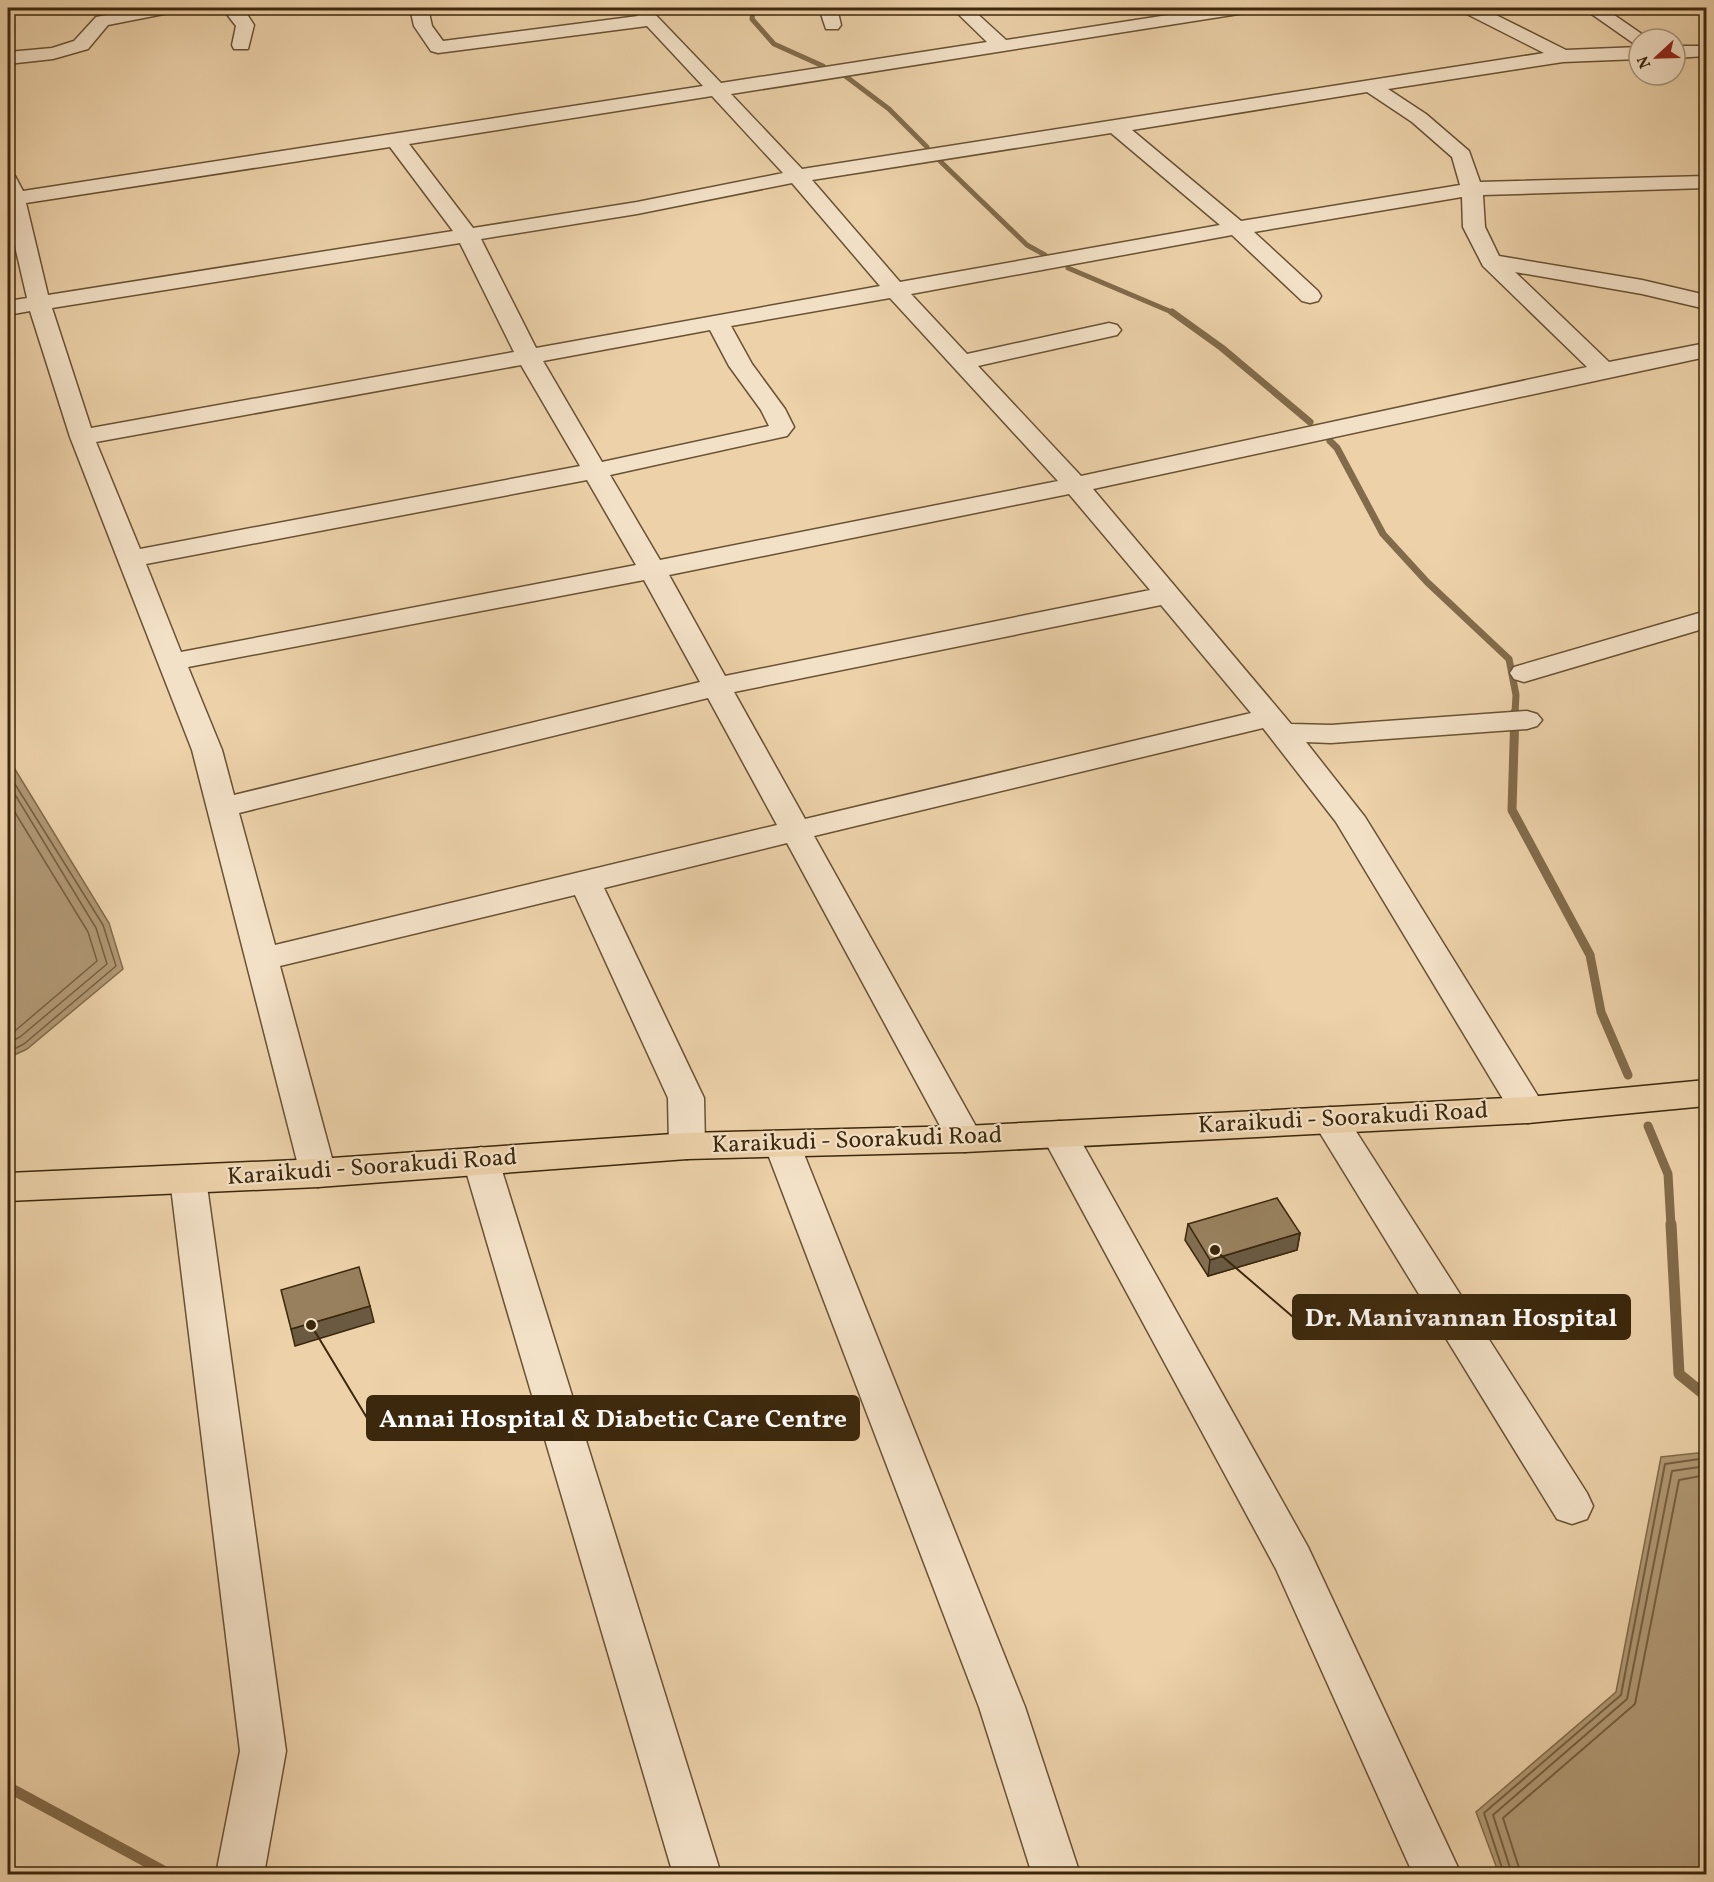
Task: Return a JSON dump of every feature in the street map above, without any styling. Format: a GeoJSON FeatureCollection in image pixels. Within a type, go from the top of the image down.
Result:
{"type":"FeatureCollection","features":[{"type":"Feature","properties":{"kind":"main road","name":"Karaikudi - Soorakudi Road"},"geometry":{"type":"LineString","coordinates":[[8,1187],[318,1173],[687,1146],[965,1139],[1528,1110],[1707,1093]]}},
{"type":"Feature","properties":{"kind":"street"},"geometry":{"type":"LineString","coordinates":[[8,58],[53,53],[81,45],[102,21],[168,8]]}},
{"type":"Feature","properties":{"kind":"street"},"geometry":{"type":"LineString","coordinates":[[234,8],[235,13],[245,25],[241,45]]}},
{"type":"Feature","properties":{"kind":"street"},"geometry":{"type":"LineString","coordinates":[[419,8],[423,26],[438,47],[646,14],[796,176],[896,291],[1076,484],[1277,725],[1349,817],[1528,1110]]}},
{"type":"Feature","properties":{"kind":"street"},"geometry":{"type":"LineString","coordinates":[[961,8],[1001,45]]}},
{"type":"Feature","properties":{"kind":"street"},"geometry":{"type":"LineString","coordinates":[[318,1173],[207,750],[82,437],[39,303],[17,253],[11,189],[396,141],[714,89],[1245,8]]}},
{"type":"Feature","properties":{"kind":"street"},"geometry":{"type":"LineString","coordinates":[[1469,8],[1563,56]]}},
{"type":"Feature","properties":{"kind":"street"},"geometry":{"type":"LineString","coordinates":[[1592,8],[1627,31]]}},
{"type":"Feature","properties":{"kind":"street"},"geometry":{"type":"LineString","coordinates":[[1687,52],[1707,51]]}},
{"type":"Feature","properties":{"kind":"street"},"geometry":{"type":"LineString","coordinates":[[8,308],[468,236],[637,208],[796,176],[1114,125],[1563,56],[1627,53]]}},
{"type":"Feature","properties":{"kind":"street"},"geometry":{"type":"LineString","coordinates":[[1372,87],[1419,118],[1462,155],[1472,189],[1474,227],[1491,261],[1603,370]]}},
{"type":"Feature","properties":{"kind":"street"},"geometry":{"type":"LineString","coordinates":[[1114,125],[1237,228],[1310,296]]}},
{"type":"Feature","properties":{"kind":"street"},"geometry":{"type":"LineString","coordinates":[[396,141],[468,236],[528,356],[652,569],[965,1139]]}},
{"type":"Feature","properties":{"kind":"street"},"geometry":{"type":"LineString","coordinates":[[82,437],[1237,228],[1472,189],[1707,182]]}},
{"type":"Feature","properties":{"kind":"street"},"geometry":{"type":"LineString","coordinates":[[1491,261],[1642,287],[1707,302]]}},
{"type":"Feature","properties":{"kind":"street"},"geometry":{"type":"LineString","coordinates":[[130,558],[595,471],[750,439],[778,431],[782,427],[774,409],[741,366],[717,322]]}},
{"type":"Feature","properties":{"kind":"street"},"geometry":{"type":"LineString","coordinates":[[962,362],[1109,330]]}},
{"type":"Feature","properties":{"kind":"street"},"geometry":{"type":"LineString","coordinates":[[171,662],[1076,484],[1603,370],[1700,358]]}},
{"type":"Feature","properties":{"kind":"street"},"geometry":{"type":"LineString","coordinates":[[222,808],[716,687],[1168,595]]}},
{"type":"Feature","properties":{"kind":"street"},"geometry":{"type":"LineString","coordinates":[[1524,673],[1707,619]]}},
{"type":"Feature","properties":{"kind":"street"},"geometry":{"type":"LineString","coordinates":[[263,959],[797,831],[1277,725],[1331,734],[1527,720]]}},
{"type":"Feature","properties":{"kind":"street"},"geometry":{"type":"LineString","coordinates":[[585,882],[686,1098],[687,1146]]}},
{"type":"Feature","properties":{"kind":"street"},"geometry":{"type":"LineString","coordinates":[[1330,1120],[1572,1506]]}},
{"type":"Feature","properties":{"kind":"street"},"geometry":{"type":"LineString","coordinates":[[1059,1134],[1293,1560],[1437,1875]]}},
{"type":"Feature","properties":{"kind":"street"},"geometry":{"type":"LineString","coordinates":[[782,1144],[1002,1707],[1056,1875]]}},
{"type":"Feature","properties":{"kind":"street"},"geometry":{"type":"LineString","coordinates":[[481,1161],[698,1875]]}},
{"type":"Feature","properties":{"kind":"street"},"geometry":{"type":"LineString","coordinates":[[188,1179],[263,1751],[240,1875]]}},
{"type":"Feature","properties":{"kind":"water"},"geometry":{"type":"Polygon","coordinates":[[[13,766],[109,923],[123,969],[27,1049],[8,1058],[8,768],[13,766]]]}},
{"type":"Feature","properties":{"kind":"water"},"geometry":{"type":"Polygon","coordinates":[[[1706,1452],[1706,1874],[1499,1874],[1476,1812],[1616,1692],[1661,1457],[1706,1452]]]}},
{"type":"Feature","properties":{"kind":"building"},"geometry":{"type":"Polygon","coordinates":[[[1277,1198],[1300,1233],[1210,1260],[1188,1224],[1277,1198]]]}},
{"type":"Feature","properties":{"kind":"building"},"geometry":{"type":"Polygon","coordinates":[[[359,1267],[370,1306],[291,1329],[281,1290],[359,1267]]]}},
{"type":"Feature","properties":{"kind":"waterway"},"geometry":{"type":"LineString","coordinates":[[753,8],[752,19],[774,44],[823,66]]}},
{"type":"Feature","properties":{"kind":"waterway"},"geometry":{"type":"LineString","coordinates":[[844,75],[889,109],[927,147]]}},
{"type":"Feature","properties":{"kind":"waterway"},"geometry":{"type":"LineString","coordinates":[[940,161],[1027,245],[1045,255]]}},
{"type":"Feature","properties":{"kind":"waterway"},"geometry":{"type":"LineString","coordinates":[[1068,268],[1173,312]]}},
{"type":"Feature","properties":{"kind":"waterway"},"geometry":{"type":"LineString","coordinates":[[1173,312],[1222,348],[1310,422]]}},
{"type":"Feature","properties":{"kind":"waterway"},"geometry":{"type":"LineString","coordinates":[[1330,441],[1337,448],[1383,534],[1427,582],[1509,659],[1516,695],[1515,713]]}},
{"type":"Feature","properties":{"kind":"waterway"},"geometry":{"type":"LineString","coordinates":[[1515,712],[1512,810],[1590,955],[1601,1012],[1628,1075]]}},
{"type":"Feature","properties":{"kind":"waterway"},"geometry":{"type":"LineString","coordinates":[[1648,1126],[1668,1174],[1671,1226]]}},
{"type":"Feature","properties":{"kind":"waterway"},"geometry":{"type":"LineString","coordinates":[[1671,1224],[1679,1374],[1706,1396]]}},
{"type":"Feature","properties":{"kind":"waterway"},"geometry":{"type":"LineString","coordinates":[[8,1787],[169,1874]]}},
{"type":"Feature","properties":{"kind":"place","name":"Dr. Manivannan Hospital"},"geometry":{"type":"Point","coordinates":[1215,1250]}},
{"type":"Feature","properties":{"kind":"place","name":"Annai Hospital & Diabetic Care Centre"},"geometry":{"type":"Point","coordinates":[311,1325]}}]}
